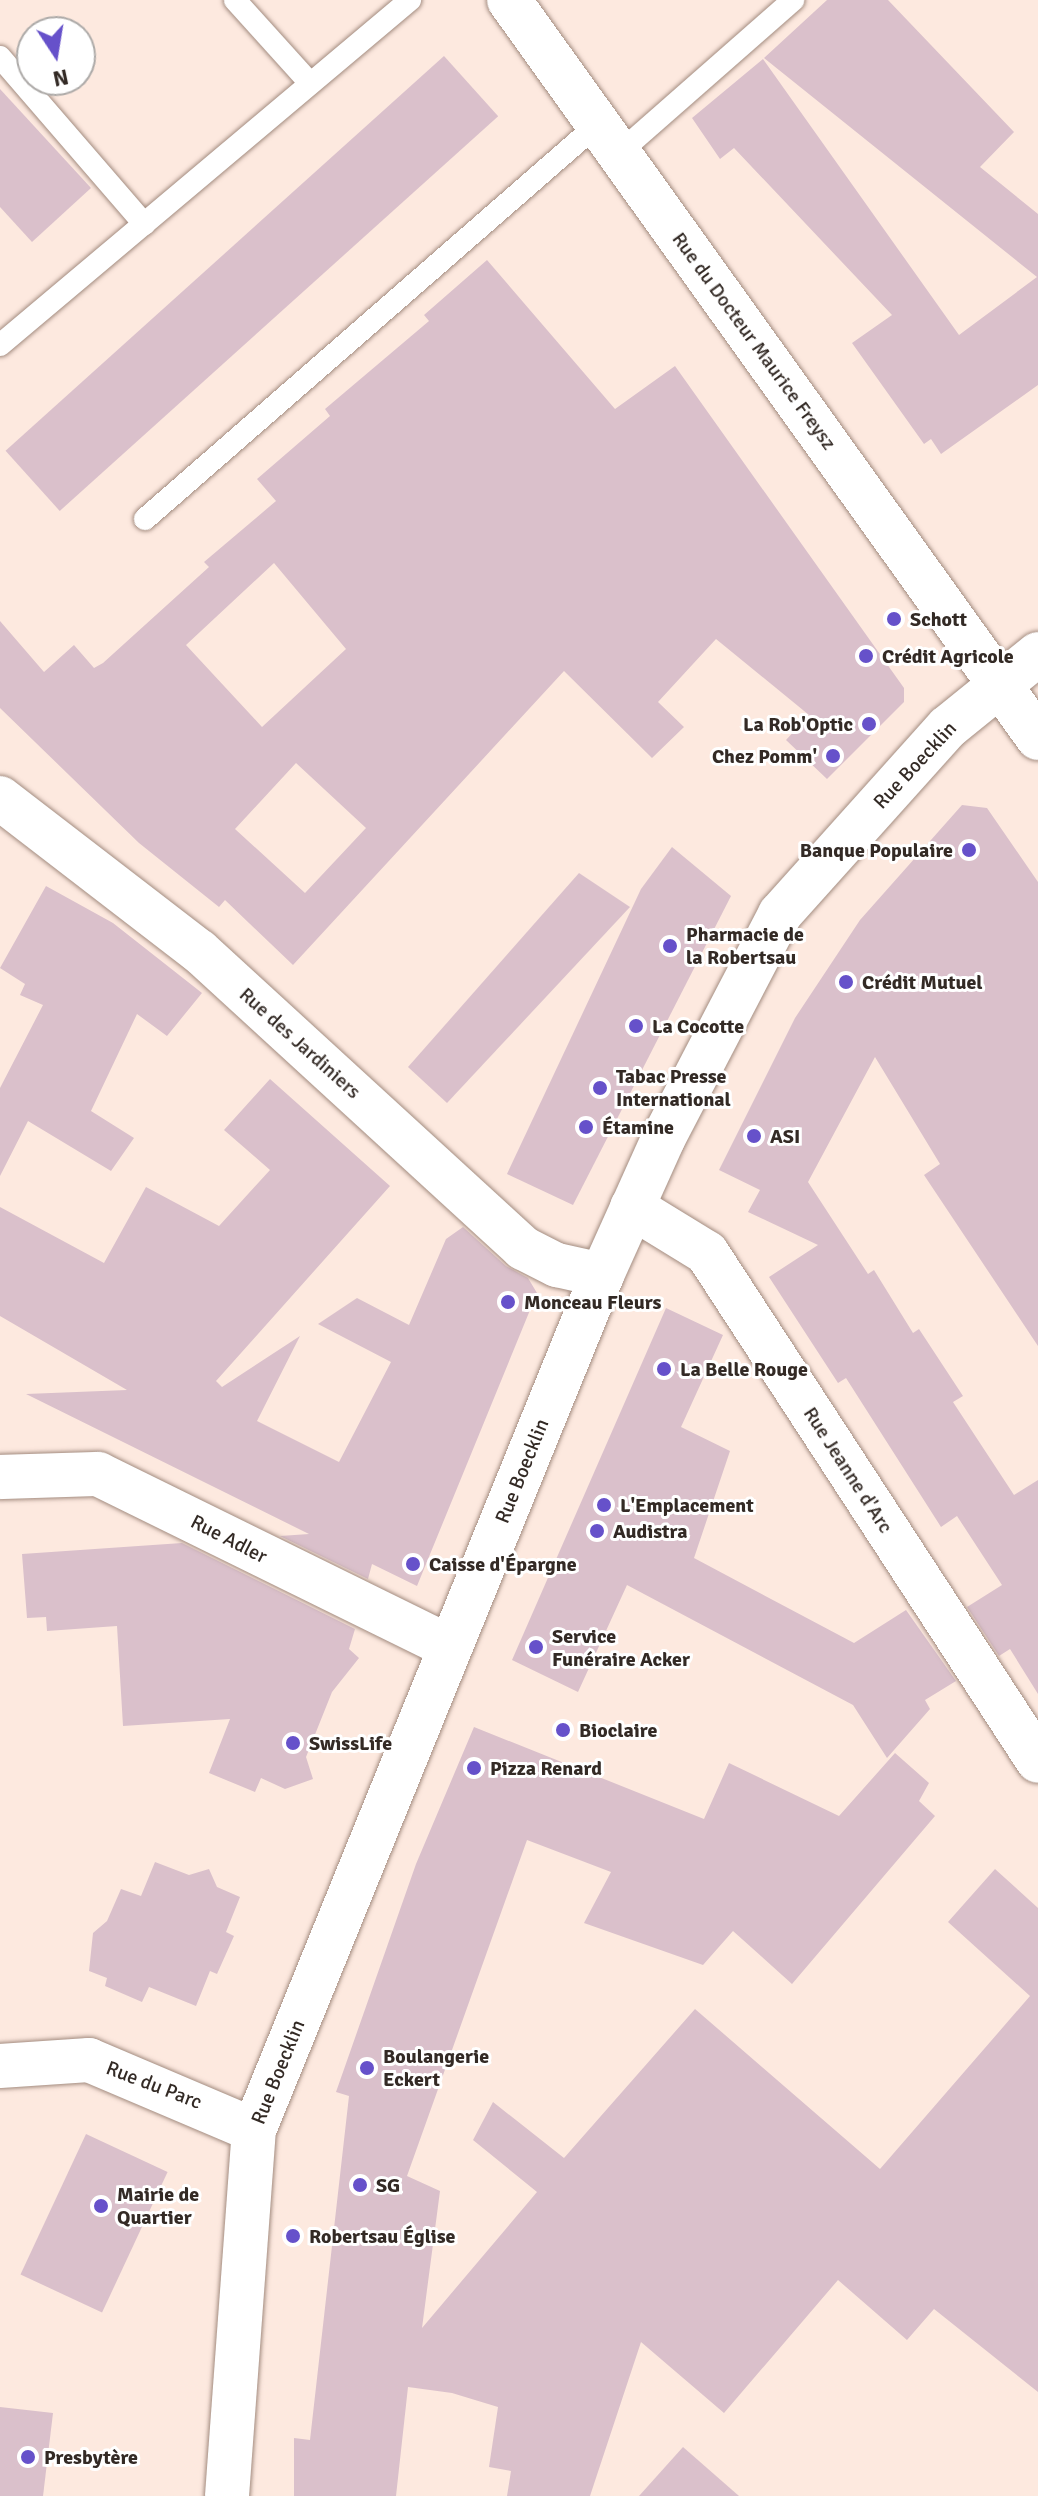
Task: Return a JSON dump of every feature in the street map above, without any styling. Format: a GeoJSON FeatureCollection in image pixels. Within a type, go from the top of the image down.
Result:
{"type":"FeatureCollection","features":[{"type":"Feature","properties":{"kind":"street","name":"Rue du Docteur Maurice Freysz"},"geometry":{"type":"LineString","coordinates":[[509,0],[1038,738]]}},
{"type":"Feature","properties":{"kind":"street","name":"Rue Boecklin"},"geometry":{"type":"LineString","coordinates":[[227,2496],[254,2130],[602,1275],[632,1207],[780,914],[948,727],[999,682],[1038,654]]}},
{"type":"Feature","properties":{"kind":"street","name":"Rue des Jardiniers"},"geometry":{"type":"LineString","coordinates":[[0,798],[199,951],[523,1248],[557,1265],[602,1275]]}},
{"type":"Feature","properties":{"kind":"street","name":"Rue Jeanne d'Arc"},"geometry":{"type":"LineString","coordinates":[[632,1207],[707,1253],[1038,1761]]}},
{"type":"Feature","properties":{"kind":"street","name":"Rue Adler"},"geometry":{"type":"LineString","coordinates":[[0,1477],[98,1474],[449,1647]]}},
{"type":"Feature","properties":{"kind":"street","name":"Rue du Parc"},"geometry":{"type":"LineString","coordinates":[[0,2066],[89,2060],[254,2130]]}},
{"type":"Feature","properties":{"kind":"lane"},"geometry":{"type":"LineString","coordinates":[[235,0],[310,83]]}},
{"type":"Feature","properties":{"kind":"lane"},"geometry":{"type":"LineString","coordinates":[[0,345],[410,0]]}},
{"type":"Feature","properties":{"kind":"lane"},"geometry":{"type":"LineString","coordinates":[[145,519],[609,139],[793,0]]}},
{"type":"Feature","properties":{"kind":"lane"},"geometry":{"type":"LineString","coordinates":[[0,57],[144,224]]}},
{"type":"Feature","properties":{"kind":"building"},"geometry":{"type":"Polygon","coordinates":[[[827,0],[888,0],[1014,132],[980,167],[1038,214],[1038,385],[941,454],[931,439],[924,444],[852,343],[892,315],[734,148],[720,159],[692,118],[763,59],[959,335],[1037,277],[764,58],[827,0]]]}},
{"type":"Feature","properties":{"kind":"building"},"geometry":{"type":"Polygon","coordinates":[[[444,56],[498,116],[60,511],[6,451],[444,56]]]}},
{"type":"Feature","properties":{"kind":"building"},"geometry":{"type":"Polygon","coordinates":[[[0,89],[91,188],[32,242],[0,207],[0,89]]]}},
{"type":"Feature","properties":{"kind":"building"},"geometry":{"type":"Polygon","coordinates":[[[487,260],[615,409],[675,366],[904,688],[904,702],[827,779],[786,740],[809,715],[716,639],[658,702],[684,727],[652,758],[564,671],[293,965],[225,900],[219,907],[139,843],[0,708],[0,621],[44,672],[74,645],[94,668],[103,663],[209,567],[204,562],[276,501],[257,479],[330,416],[325,409],[429,321],[424,315],[487,260]],[[274,563],[186,645],[262,727],[346,649],[274,563]],[[296,763],[235,829],[305,893],[366,828],[296,763]]]}},
{"type":"Feature","properties":{"kind":"building"},"geometry":{"type":"Polygon","coordinates":[[[962,805],[987,808],[1038,882],[1038,1346],[924,1175],[940,1164],[875,1057],[808,1182],[868,1274],[874,1270],[913,1333],[919,1329],[963,1396],[953,1402],[1014,1495],[1038,1480],[1038,1694],[1010,1649],[999,1656],[967,1607],[1002,1585],[957,1516],[941,1527],[846,1378],[838,1383],[769,1277],[818,1245],[748,1212],[760,1190],[719,1170],[795,1018],[860,920],[962,805]]]}},
{"type":"Feature","properties":{"kind":"building"},"geometry":{"type":"Polygon","coordinates":[[[672,847],[731,896],[573,1205],[507,1174],[641,889],[672,847]]]}},
{"type":"Feature","properties":{"kind":"building"},"geometry":{"type":"Polygon","coordinates":[[[579,873],[630,907],[447,1103],[408,1067],[579,873]]]}},
{"type":"Feature","properties":{"kind":"building"},"geometry":{"type":"Polygon","coordinates":[[[46,886],[113,923],[202,993],[167,1036],[137,1014],[91,1111],[134,1138],[111,1171],[28,1121],[0,1176],[0,1088],[43,1005],[20,995],[25,984],[0,968],[46,886]]]}},
{"type":"Feature","properties":{"kind":"building"},"geometry":{"type":"Polygon","coordinates":[[[270,1079],[390,1186],[216,1381],[222,1387],[300,1336],[257,1421],[339,1462],[391,1362],[318,1324],[357,1298],[409,1325],[446,1239],[463,1227],[506,1266],[528,1278],[537,1293],[417,1586],[372,1564],[368,1579],[280,1536],[309,1534],[26,1394],[127,1390],[0,1316],[0,1207],[104,1263],[146,1187],[219,1226],[270,1170],[224,1130],[270,1079]]]}},
{"type":"Feature","properties":{"kind":"building"},"geometry":{"type":"Polygon","coordinates":[[[666,1308],[723,1335],[681,1427],[730,1451],[694,1558],[854,1643],[906,1610],[956,1681],[925,1700],[930,1709],[887,1758],[853,1705],[627,1585],[578,1692],[512,1660],[666,1308]]]}},
{"type":"Feature","properties":{"kind":"building"},"geometry":{"type":"Polygon","coordinates":[[[182,1543],[355,1629],[349,1649],[359,1658],[332,1692],[306,1757],[313,1779],[285,1789],[261,1778],[255,1792],[209,1773],[230,1719],[123,1726],[117,1626],[47,1631],[46,1617],[27,1618],[22,1554],[182,1543]]]}},
{"type":"Feature","properties":{"kind":"building"},"geometry":{"type":"Polygon","coordinates":[[[474,1727],[704,1819],[729,1763],[839,1816],[895,1753],[929,1783],[919,1801],[935,1816],[792,1984],[733,1931],[703,1965],[584,1923],[611,1872],[527,1840],[407,2176],[440,2191],[422,2328],[537,2192],[473,2140],[493,2102],[564,2158],[695,2009],[880,2169],[1030,1996],[948,1922],[995,1869],[1038,1908],[1038,2392],[934,2309],[907,2340],[838,2280],[724,2413],[641,2342],[590,2496],[507,2496],[511,2471],[489,2467],[498,2407],[452,2393],[408,2387],[396,2496],[294,2496],[294,2438],[310,2440],[349,2096],[336,2092],[416,1864],[474,1727]]]}},
{"type":"Feature","properties":{"kind":"building"},"geometry":{"type":"Polygon","coordinates":[[[155,1862],[189,1875],[209,1869],[217,1887],[240,1897],[226,1932],[234,1936],[217,1974],[210,1971],[196,2006],[149,1987],[142,2002],[105,1986],[107,1978],[89,1971],[93,1933],[107,1921],[121,1889],[141,1896],[155,1862]]]}},
{"type":"Feature","properties":{"kind":"building","name":"Mairie de Quartier"},"geometry":{"type":"Polygon","coordinates":[[[86,2134],[168,2172],[102,2313],[20,2274],[86,2134]]]}},
{"type":"Feature","properties":{"kind":"building","name":"Presbytère"},"geometry":{"type":"Polygon","coordinates":[[[0,2407],[53,2413],[43,2496],[0,2496],[0,2407]]]}},
{"type":"Feature","properties":{"kind":"building"},"geometry":{"type":"Polygon","coordinates":[[[683,2447],[739,2496],[639,2496],[683,2447]]]}},
{"type":"Feature","properties":{"kind":"place","name":"Schott"},"geometry":{"type":"Point","coordinates":[894,619]}},
{"type":"Feature","properties":{"kind":"place","name":"Crédit Agricole"},"geometry":{"type":"Point","coordinates":[866,656]}},
{"type":"Feature","properties":{"kind":"place","name":"La Rob'Optic"},"geometry":{"type":"Point","coordinates":[869,724]}},
{"type":"Feature","properties":{"kind":"place","name":"Chez Pomm'"},"geometry":{"type":"Point","coordinates":[833,756]}},
{"type":"Feature","properties":{"kind":"place","name":"Banque Populaire"},"geometry":{"type":"Point","coordinates":[969,850]}},
{"type":"Feature","properties":{"kind":"place","name":"Pharmacie de la Robertsau"},"geometry":{"type":"Point","coordinates":[670,946]}},
{"type":"Feature","properties":{"kind":"place","name":"Crédit Mutuel"},"geometry":{"type":"Point","coordinates":[846,982]}},
{"type":"Feature","properties":{"kind":"place","name":"La Cocotte"},"geometry":{"type":"Point","coordinates":[636,1026]}},
{"type":"Feature","properties":{"kind":"place","name":"Tabac Presse International"},"geometry":{"type":"Point","coordinates":[600,1088]}},
{"type":"Feature","properties":{"kind":"place","name":"Étamine"},"geometry":{"type":"Point","coordinates":[586,1127]}},
{"type":"Feature","properties":{"kind":"place","name":"ASI"},"geometry":{"type":"Point","coordinates":[754,1136]}},
{"type":"Feature","properties":{"kind":"place","name":"Monceau Fleurs"},"geometry":{"type":"Point","coordinates":[508,1302]}},
{"type":"Feature","properties":{"kind":"place","name":"La Belle Rouge"},"geometry":{"type":"Point","coordinates":[664,1369]}},
{"type":"Feature","properties":{"kind":"place","name":"L'Emplacement"},"geometry":{"type":"Point","coordinates":[604,1505]}},
{"type":"Feature","properties":{"kind":"place","name":"Audistra"},"geometry":{"type":"Point","coordinates":[597,1531]}},
{"type":"Feature","properties":{"kind":"place","name":"Caisse d'Épargne"},"geometry":{"type":"Point","coordinates":[413,1564]}},
{"type":"Feature","properties":{"kind":"place","name":"Service Funéraire Acker"},"geometry":{"type":"Point","coordinates":[536,1647]}},
{"type":"Feature","properties":{"kind":"place","name":"Bioclaire"},"geometry":{"type":"Point","coordinates":[563,1730]}},
{"type":"Feature","properties":{"kind":"place","name":"SwissLife"},"geometry":{"type":"Point","coordinates":[293,1743]}},
{"type":"Feature","properties":{"kind":"place","name":"Pizza Renard"},"geometry":{"type":"Point","coordinates":[474,1768]}},
{"type":"Feature","properties":{"kind":"place","name":"Boulangerie Eckert"},"geometry":{"type":"Point","coordinates":[367,2068]}},
{"type":"Feature","properties":{"kind":"place","name":"SG"},"geometry":{"type":"Point","coordinates":[360,2185]}},
{"type":"Feature","properties":{"kind":"place","name":"Mairie de Quartier"},"geometry":{"type":"Point","coordinates":[101,2206]}},
{"type":"Feature","properties":{"kind":"place","name":"Robertsau Église"},"geometry":{"type":"Point","coordinates":[293,2236]}},
{"type":"Feature","properties":{"kind":"place","name":"Presbytère"},"geometry":{"type":"Point","coordinates":[28,2457]}}]}
